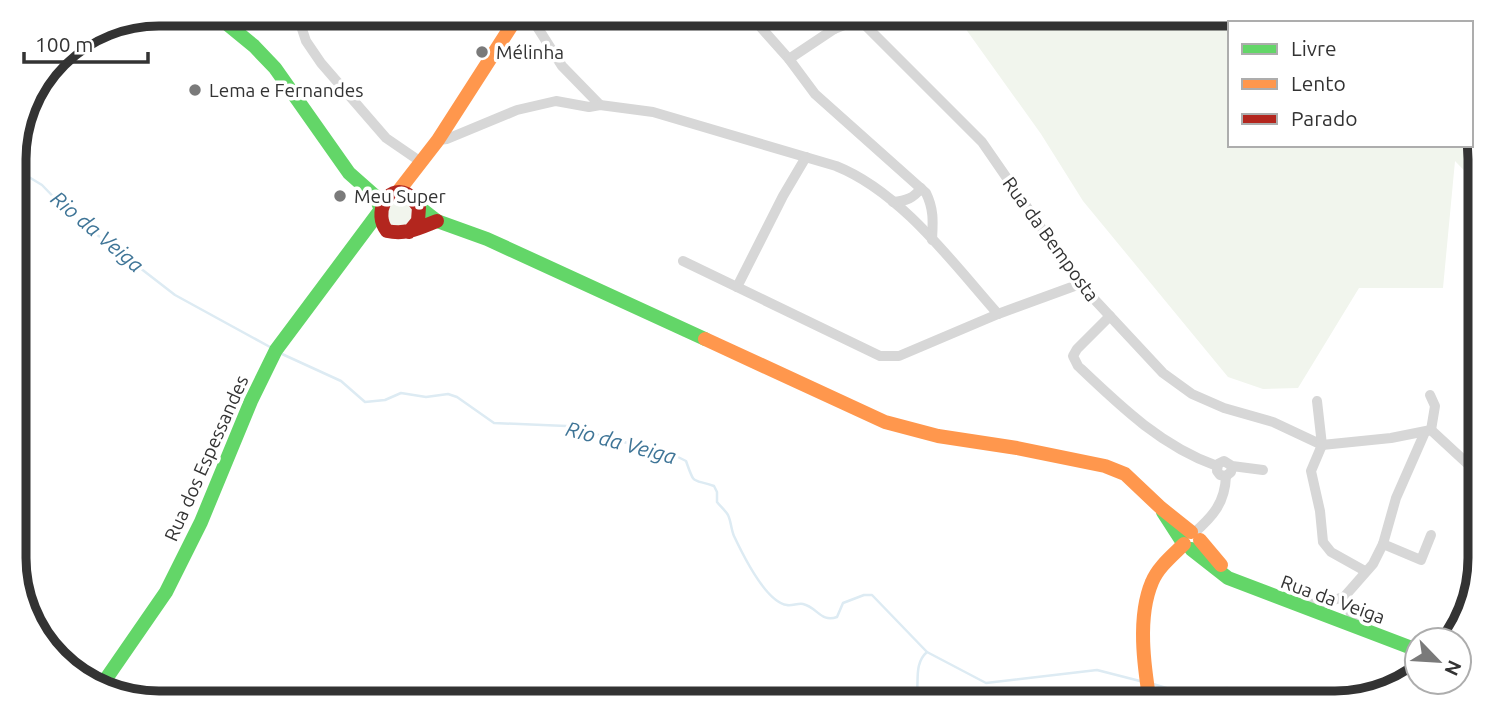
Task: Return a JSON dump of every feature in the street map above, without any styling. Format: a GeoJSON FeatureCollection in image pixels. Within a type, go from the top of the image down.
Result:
{"type":"FeatureCollection","features":[{"type":"Feature","properties":{"kind":"main road"},"geometry":{"type":"LineString","coordinates":[[231,27],[275,68],[349,173],[375,196],[384,227],[390,232]]}},
{"type":"Feature","properties":{"kind":"main road"},"geometry":{"type":"LineString","coordinates":[[380,209],[438,140],[512,27]]}},
{"type":"Feature","properties":{"kind":"main road"},"geometry":{"type":"LineString","coordinates":[[409,232],[418,221],[419,164]]}},
{"type":"Feature","properties":{"kind":"main road"},"geometry":{"type":"LineString","coordinates":[[358,180],[395,194],[404,193],[437,221],[486,239],[885,422],[938,436],[1017,448],[1105,466],[1125,474],[1192,541]]}},
{"type":"Feature","properties":{"kind":"main road","name":"Rua dos Espessandes"},"geometry":{"type":"LineString","coordinates":[[105,680],[166,592],[201,522],[276,349],[355,247],[380,209]]}},
{"type":"Feature","properties":{"kind":"main road"},"geometry":{"type":"LineString","coordinates":[[355,247],[375,233],[402,234],[437,221]]}},
{"type":"Feature","properties":{"kind":"main road"},"geometry":{"type":"LineString","coordinates":[[1161,508],[1174,539],[1174,560]]}},
{"type":"Feature","properties":{"kind":"main road"},"geometry":{"type":"LineString","coordinates":[[1171,528],[1192,541]]}},
{"type":"Feature","properties":{"kind":"main road"},"geometry":{"type":"LineString","coordinates":[[1149,690],[1145,614],[1148,594],[1157,573],[1192,541]]}},
{"type":"Feature","properties":{"kind":"main road","name":"Rua da Veiga"},"geometry":{"type":"LineString","coordinates":[[1192,541],[1204,561],[1236,581],[1403,645]]}},
{"type":"Feature","properties":{"kind":"main road","name":"Rua da Veiga"},"geometry":{"type":"LineString","coordinates":[[1192,541],[1236,581]]}},
{"type":"Feature","properties":{"kind":"main road"},"geometry":{"type":"LineString","coordinates":[[1174,560],[1194,558],[1204,561]]}},
{"type":"Feature","properties":{"kind":"street"},"geometry":{"type":"LineString","coordinates":[[760,26],[789,59],[814,94],[921,188],[931,204],[932,240]]}},
{"type":"Feature","properties":{"kind":"street","name":"Rua da Bemposta"},"geometry":{"type":"LineString","coordinates":[[834,29],[840,26]]}},
{"type":"Feature","properties":{"kind":"street","name":"Rua da Bemposta"},"geometry":{"type":"LineString","coordinates":[[866,26],[982,142],[1080,284],[1163,373],[1192,394],[1224,408],[1273,422],[1322,444],[1391,438],[1428,431]]}},
{"type":"Feature","properties":{"kind":"street"},"geometry":{"type":"LineString","coordinates":[[301,27],[306,41],[321,63],[387,138],[419,164]]}},
{"type":"Feature","properties":{"kind":"street"},"geometry":{"type":"LineString","coordinates":[[530,27],[562,66],[600,105]]}},
{"type":"Feature","properties":{"kind":"street"},"geometry":{"type":"LineString","coordinates":[[789,59],[834,29]]}},
{"type":"Feature","properties":{"kind":"street"},"geometry":{"type":"LineString","coordinates":[[438,140],[447,139],[517,110],[556,101],[680,118],[806,157],[855,173],[893,202],[932,240],[998,314]]}},
{"type":"Feature","properties":{"kind":"street"},"geometry":{"type":"LineString","coordinates":[[737,287],[806,157]]}},
{"type":"Feature","properties":{"kind":"street"},"geometry":{"type":"LineString","coordinates":[[893,202],[906,201],[921,188]]}},
{"type":"Feature","properties":{"kind":"street"},"geometry":{"type":"LineString","coordinates":[[683,261],[880,356],[899,356],[998,314],[1080,284]]}},
{"type":"Feature","properties":{"kind":"street"},"geometry":{"type":"LineString","coordinates":[[1110,316],[1077,349],[1073,356],[1077,366],[1147,429],[1193,458],[1217,466]]}},
{"type":"Feature","properties":{"kind":"street"},"geometry":{"type":"LineString","coordinates":[[1297,606],[1301,601],[1319,604],[1344,597],[1373,564],[1383,544],[1396,498],[1428,431],[1435,406],[1430,395]]}},
{"type":"Feature","properties":{"kind":"street"},"geometry":{"type":"LineString","coordinates":[[1317,401],[1322,444],[1311,471],[1320,511],[1323,542],[1331,552],[1365,571]]}},
{"type":"Feature","properties":{"kind":"street"},"geometry":{"type":"LineString","coordinates":[[1428,431],[1468,464]]}},
{"type":"Feature","properties":{"kind":"street"},"geometry":{"type":"LineString","coordinates":[[1217,466],[1224,461],[1232,466],[1263,470]]}},
{"type":"Feature","properties":{"kind":"street"},"geometry":{"type":"LineString","coordinates":[[1217,466],[1218,474],[1226,476]]}},
{"type":"Feature","properties":{"kind":"street"},"geometry":{"type":"LineString","coordinates":[[1192,541],[1214,515],[1224,492],[1226,476],[1231,472],[1232,466]]}},
{"type":"Feature","properties":{"kind":"street"},"geometry":{"type":"LineString","coordinates":[[1383,544],[1421,560],[1431,535]]}},
{"type":"Feature","properties":{"kind":"street"},"geometry":{"type":"LineString","coordinates":[[1344,597],[1354,626]]}},
{"type":"Feature","properties":{"kind":"shaded area"},"geometry":{"type":"Polygon","coordinates":[[[964,26],[1228,26],[1228,147],[1467,147],[1468,175],[1455,161],[1443,288],[1359,288],[1298,388],[1263,389],[1228,377],[1083,201],[1041,134],[964,26]]]}},
{"type":"Feature","properties":{"kind":"shaded area"},"geometry":{"type":"Polygon","coordinates":[[[399,198],[405,199],[413,207],[413,219],[405,227],[399,228],[393,227],[385,219],[384,213],[385,207],[393,199],[399,198]]]}},
{"type":"Feature","properties":{"kind":"waterway","name":"Rio da Veiga"},"geometry":{"type":"LineString","coordinates":[[27,176],[42,185],[69,213],[175,295],[270,347]]}},
{"type":"Feature","properties":{"kind":"waterway","name":"Rio da Veiga"},"geometry":{"type":"LineString","coordinates":[[282,354],[341,381],[365,402],[385,400],[401,393],[426,397],[448,394],[457,397],[494,423],[566,426],[678,457],[686,461],[695,480],[714,486],[717,502],[728,515],[734,536],[749,565],[763,586],[779,602],[789,605],[803,604],[827,618],[832,618],[837,617],[843,603],[864,595],[872,595],[927,652],[986,683],[1097,670],[1140,681]]}},
{"type":"Feature","properties":{"kind":"waterway"},"geometry":{"type":"LineString","coordinates":[[917,690],[918,669],[927,652]]}},
{"type":"Feature","properties":{"kind":"waterway","name":"Rio da Veiga"},"geometry":{"type":"LineString","coordinates":[[1153,684],[1173,690],[1232,690]]}},
{"type":"Feature","properties":{"kind":"traffic: fast"},"geometry":{"type":"LineString","coordinates":[[231,27],[275,68],[349,173],[375,196],[380,207]]}},
{"type":"Feature","properties":{"kind":"traffic: fast"},"geometry":{"type":"LineString","coordinates":[[419,207],[437,221],[487,239],[705,339]]}},
{"type":"Feature","properties":{"kind":"traffic: fast"},"geometry":{"type":"LineString","coordinates":[[105,680],[166,592],[201,522],[251,401],[276,350],[379,212]]}},
{"type":"Feature","properties":{"kind":"traffic: fast"},"geometry":{"type":"LineString","coordinates":[[1163,512],[1183,543]]}},
{"type":"Feature","properties":{"kind":"traffic: fast"},"geometry":{"type":"LineString","coordinates":[[1191,549],[1228,578],[1403,645]]}},
{"type":"Feature","properties":{"kind":"traffic: slow"},"geometry":{"type":"LineString","coordinates":[[397,193],[438,140],[511,27]]}},
{"type":"Feature","properties":{"kind":"traffic: slow"},"geometry":{"type":"LineString","coordinates":[[705,339],[885,422],[938,436],[1017,448],[1105,466],[1125,474],[1191,532]]}},
{"type":"Feature","properties":{"kind":"traffic: slow"},"geometry":{"type":"LineString","coordinates":[[1200,540],[1221,565]]}},
{"type":"Feature","properties":{"kind":"traffic: slow"},"geometry":{"type":"LineString","coordinates":[[1148,690],[1143,642],[1147,596],[1158,571],[1184,544]]}},
{"type":"Feature","properties":{"kind":"traffic: jam"},"geometry":{"type":"LineString","coordinates":[[409,232],[418,221],[419,207],[407,194],[393,193],[384,202],[382,209],[381,217],[387,231],[394,232],[407,231],[413,230],[437,221]]}},
{"type":"Feature","properties":{"kind":"place","name":"Mélinha"},"geometry":{"type":"Point","coordinates":[482,52]}},
{"type":"Feature","properties":{"kind":"place","name":"Lema e Fernandes"},"geometry":{"type":"Point","coordinates":[195,90]}},
{"type":"Feature","properties":{"kind":"place","name":"Meu Super"},"geometry":{"type":"Point","coordinates":[340,196]}}]}
